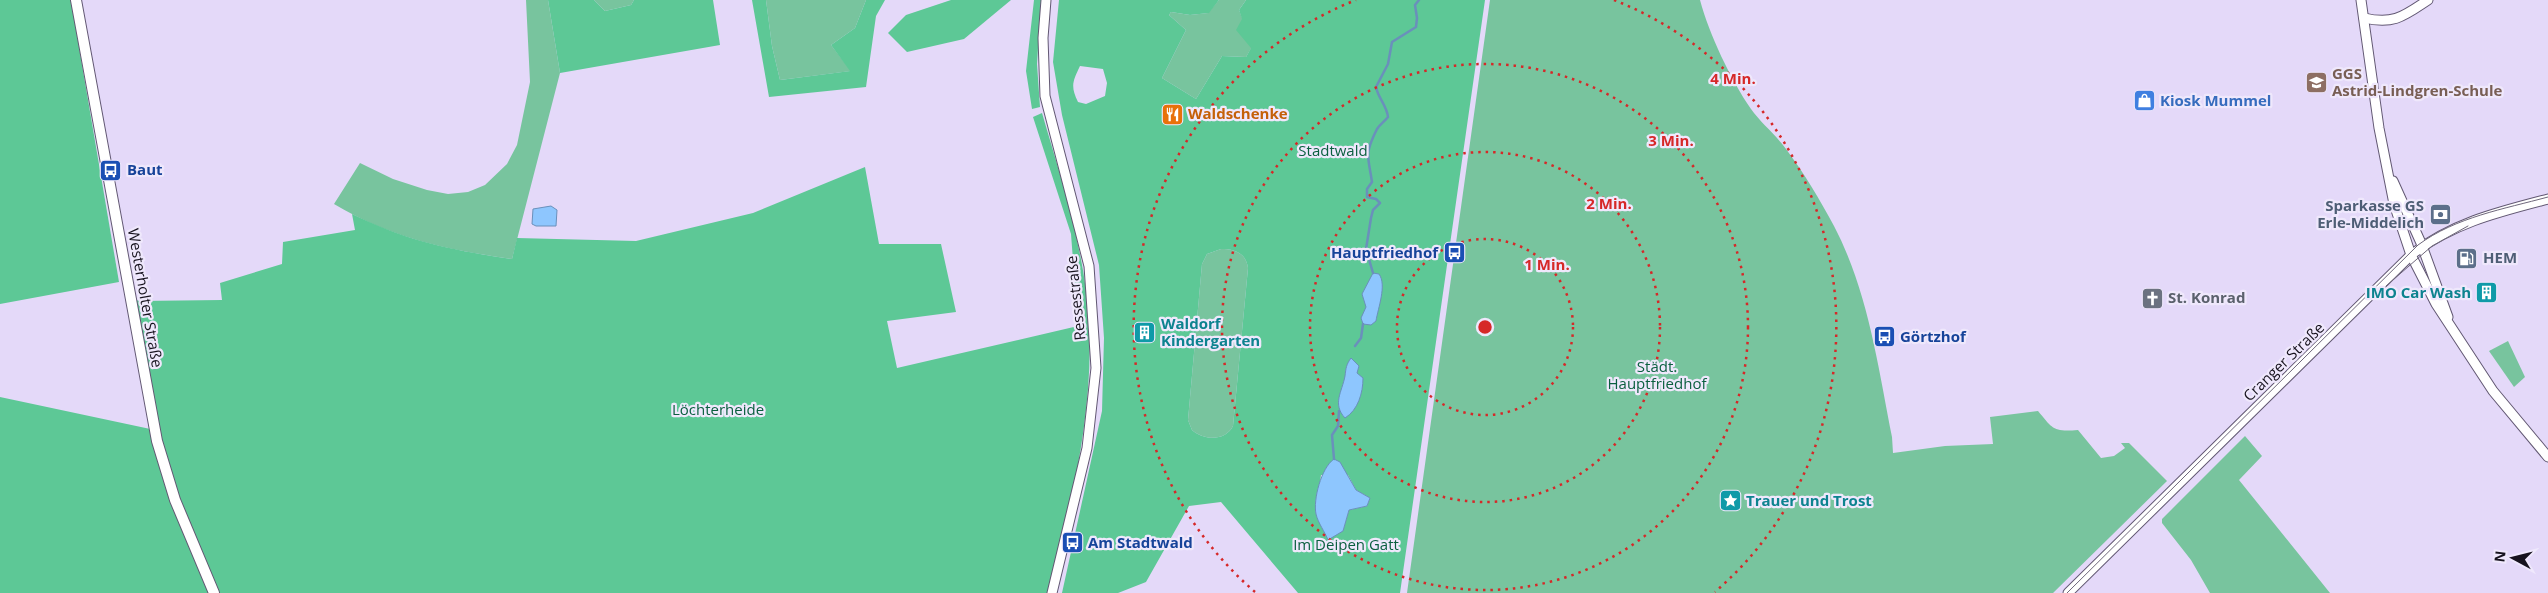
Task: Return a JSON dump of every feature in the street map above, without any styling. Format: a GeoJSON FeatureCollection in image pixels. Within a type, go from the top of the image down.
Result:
{"type":"FeatureCollection","features":[{"type":"Feature","properties":{"kind":"main road","name":"Westerholter Straße"},"geometry":{"type":"LineString","coordinates":[[76,0],[139,353],[157,441],[174,500],[214,593]]}},
{"type":"Feature","properties":{"kind":"main road","name":"Ressestraße"},"geometry":{"type":"LineString","coordinates":[[1046,0],[1043,38],[1045,96],[1089,266],[1096,368],[1087,448],[1052,593]]}},
{"type":"Feature","properties":{"kind":"main road"},"geometry":{"type":"LineString","coordinates":[[2361,0],[2371,85],[2387,170],[2394,204],[2411,255],[2436,304],[2493,391],[2548,457]]}},
{"type":"Feature","properties":{"kind":"main road"},"geometry":{"type":"LineString","coordinates":[[2364,18],[2390,21],[2408,13],[2428,0]]}},
{"type":"Feature","properties":{"kind":"main road"},"geometry":{"type":"LineString","coordinates":[[2387,170],[2422,247],[2450,324]]}},
{"type":"Feature","properties":{"kind":"main road","name":"Cranger Straße"},"geometry":{"type":"LineString","coordinates":[[2068,593],[2411,255],[2451,229],[2476,219],[2548,199]]}},
{"type":"Feature","properties":{"kind":"green space"},"geometry":{"type":"Polygon","coordinates":[[[0,0],[71,0],[119,282],[0,304],[0,0]]]}},
{"type":"Feature","properties":{"kind":"green space"},"geometry":{"type":"Polygon","coordinates":[[[526,0],[548,0],[560,73],[512,259],[420,241],[378,226],[334,204],[360,163],[393,179],[427,190],[448,194],[468,192],[485,185],[507,164],[517,145],[530,82],[526,0]]]}},
{"type":"Feature","properties":{"kind":"green space"},"geometry":{"type":"Polygon","coordinates":[[[548,0],[594,0],[605,11],[631,5],[634,0],[713,0],[720,45],[560,73],[548,0]]]}},
{"type":"Feature","properties":{"kind":"green space"},"geometry":{"type":"Polygon","coordinates":[[[594,0],[634,0],[631,5],[605,11],[594,0]]]}},
{"type":"Feature","properties":{"kind":"green space"},"geometry":{"type":"Polygon","coordinates":[[[752,0],[766,0],[772,46],[780,80],[850,71],[831,45],[855,28],[866,0],[885,0],[876,16],[866,87],[769,97],[752,0]]]}},
{"type":"Feature","properties":{"kind":"green space"},"geometry":{"type":"Polygon","coordinates":[[[766,0],[866,0],[855,28],[831,45],[851,71],[780,80],[772,46],[766,0]]]}},
{"type":"Feature","properties":{"kind":"green space"},"geometry":{"type":"Polygon","coordinates":[[[951,0],[1011,0],[964,39],[907,52],[888,33],[906,15],[951,0]]]}},
{"type":"Feature","properties":{"kind":"green space"},"geometry":{"type":"Polygon","coordinates":[[[1034,0],[1041,0],[1037,64],[1040,107],[1032,109],[1026,71],[1034,0]]]}},
{"type":"Feature","properties":{"kind":"green space","name":"Stadtwald"},"geometry":{"type":"Polygon","coordinates":[[[1059,0],[1219,0],[1209,13],[1190,15],[1171,12],[1169,15],[1186,30],[1162,78],[1196,99],[1222,56],[1246,57],[1251,48],[1236,30],[1242,19],[1239,10],[1246,0],[1485,0],[1400,593],[1298,593],[1221,502],[1189,506],[1146,582],[1118,593],[1062,593],[1102,411],[1104,338],[1099,265],[1062,115],[1053,62],[1059,0]],[[1080,66],[1073,84],[1078,102],[1086,104],[1105,96],[1107,83],[1103,69],[1080,66]],[[1221,249],[1207,254],[1202,264],[1188,420],[1192,430],[1202,436],[1214,438],[1225,435],[1233,426],[1248,268],[1242,255],[1235,251],[1221,249]],[[1321,475],[1316,514],[1343,530],[1349,510],[1367,506],[1370,498],[1356,490],[1348,475],[1321,475]]]}},
{"type":"Feature","properties":{"kind":"green space"},"geometry":{"type":"Polygon","coordinates":[[[1219,0],[1246,0],[1239,10],[1253,45],[1246,57],[1222,56],[1196,99],[1162,78],[1186,30],[1169,15],[1171,12],[1190,15],[1208,13],[1219,0]]]}},
{"type":"Feature","properties":{"kind":"green space","name":"Städt. Hauptfriedhof"},"geometry":{"type":"Polygon","coordinates":[[[1490,0],[1700,0],[1715,42],[1736,85],[1751,109],[1782,144],[1812,187],[1846,251],[1871,329],[1892,437],[1893,453],[1945,446],[1993,444],[1990,417],[2038,411],[2047,422],[2058,430],[2078,430],[2101,458],[2114,456],[2125,448],[2121,443],[2129,443],[2167,481],[2053,593],[1407,593],[1490,0]]]}},
{"type":"Feature","properties":{"kind":"green space","name":"Löchterheide"},"geometry":{"type":"Polygon","coordinates":[[[1042,113],[1078,243],[1087,296],[1090,357],[1088,391],[1079,459],[1051,593],[0,593],[0,397],[155,430],[129,297],[139,301],[222,300],[220,283],[282,264],[283,242],[355,230],[352,214],[411,238],[469,252],[512,259],[517,238],[636,241],[753,213],[865,167],[879,244],[941,244],[956,312],[887,321],[897,368],[1078,326],[1071,234],[1033,117],[1042,113]]]}},
{"type":"Feature","properties":{"kind":"green space"},"geometry":{"type":"Polygon","coordinates":[[[1221,249],[1235,251],[1242,255],[1248,268],[1233,426],[1225,435],[1214,438],[1202,436],[1192,430],[1188,420],[1202,264],[1207,254],[1221,249]]]}},
{"type":"Feature","properties":{"kind":"green space"},"geometry":{"type":"Polygon","coordinates":[[[2508,341],[2525,377],[2514,387],[2489,351],[2508,341]]]}},
{"type":"Feature","properties":{"kind":"green space"},"geometry":{"type":"Polygon","coordinates":[[[2245,436],[2262,456],[2239,480],[2330,593],[2210,593],[2191,560],[2162,523],[2162,519],[2245,436]]]}},
{"type":"Feature","properties":{"kind":"water"},"geometry":{"type":"Polygon","coordinates":[[[551,206],[557,210],[556,226],[536,226],[532,224],[533,209],[551,206]]]}},
{"type":"Feature","properties":{"kind":"water"},"geometry":{"type":"Polygon","coordinates":[[[1373,273],[1379,274],[1382,290],[1376,321],[1371,325],[1363,324],[1361,318],[1366,307],[1362,294],[1373,273]]]}},
{"type":"Feature","properties":{"kind":"water"},"geometry":{"type":"Polygon","coordinates":[[[1351,358],[1359,366],[1357,373],[1363,378],[1363,384],[1356,406],[1350,415],[1345,418],[1341,413],[1338,403],[1346,367],[1351,358]]]}},
{"type":"Feature","properties":{"kind":"water"},"geometry":{"type":"Polygon","coordinates":[[[1334,459],[1340,462],[1356,490],[1370,498],[1367,506],[1349,510],[1343,531],[1328,540],[1317,517],[1315,508],[1319,485],[1325,469],[1334,459]]]}},
{"type":"Feature","properties":{"kind":"waterway"},"geometry":{"type":"LineString","coordinates":[[1373,273],[1366,249],[1373,210],[1380,203],[1376,199],[1367,197],[1367,189],[1372,182],[1368,155],[1370,144],[1377,129],[1388,117],[1376,87],[1388,64],[1392,42],[1416,27],[1415,5],[1419,0]]}},
{"type":"Feature","properties":{"kind":"waterway"},"geometry":{"type":"LineString","coordinates":[[1355,346],[1361,338],[1363,324]]}},
{"type":"Feature","properties":{"kind":"waterway"},"geometry":{"type":"LineString","coordinates":[[1334,459],[1332,435],[1338,426],[1339,411]]}},
{"type":"Feature","properties":{"kind":"tram line"},"geometry":{"type":"LineString","coordinates":[[2067,593],[2418,245],[2448,227],[2464,221],[2548,197]]}},
{"type":"Feature","properties":{"kind":"tram line"},"geometry":{"type":"LineString","coordinates":[[2386,286],[2432,246],[2468,226]]}},
{"type":"Feature","properties":{"kind":"place","name":"GGS Astrid-Lindgren-Schule"},"geometry":{"type":"Point","coordinates":[2316,83]}},
{"type":"Feature","properties":{"kind":"place","name":"Kiosk Mummel"},"geometry":{"type":"Point","coordinates":[2144,101]}},
{"type":"Feature","properties":{"kind":"place","name":"Waldschenke"},"geometry":{"type":"Point","coordinates":[1172,114]}},
{"type":"Feature","properties":{"kind":"place","name":"Baut"},"geometry":{"type":"Point","coordinates":[111,170]}},
{"type":"Feature","properties":{"kind":"place","name":"Sparkasse GS Erle-Middelich"},"geometry":{"type":"Point","coordinates":[2440,215]}},
{"type":"Feature","properties":{"kind":"place","name":"Hauptfriedhof"},"geometry":{"type":"Point","coordinates":[1454,253]}},
{"type":"Feature","properties":{"kind":"place","name":"HEM"},"geometry":{"type":"Point","coordinates":[2467,258]}},
{"type":"Feature","properties":{"kind":"place","name":"IMO Car Wash"},"geometry":{"type":"Point","coordinates":[2487,293]}},
{"type":"Feature","properties":{"kind":"place","name":"St. Konrad"},"geometry":{"type":"Point","coordinates":[2152,298]}},
{"type":"Feature","properties":{"kind":"place","name":"Waldorf Kindergarten"},"geometry":{"type":"Point","coordinates":[1145,333]}},
{"type":"Feature","properties":{"kind":"place","name":"Görtzhof"},"geometry":{"type":"Point","coordinates":[1884,337]}},
{"type":"Feature","properties":{"kind":"place","name":"Trauer und Trost"},"geometry":{"type":"Point","coordinates":[1730,501]}},
{"type":"Feature","properties":{"kind":"place","name":"Am Stadtwald"},"geometry":{"type":"Point","coordinates":[1072,543]}},
{"type":"Feature","properties":{"kind":"park label","name":"Im Deipen Gatt"},"geometry":{"type":"Point","coordinates":[1346,545]}}]}
